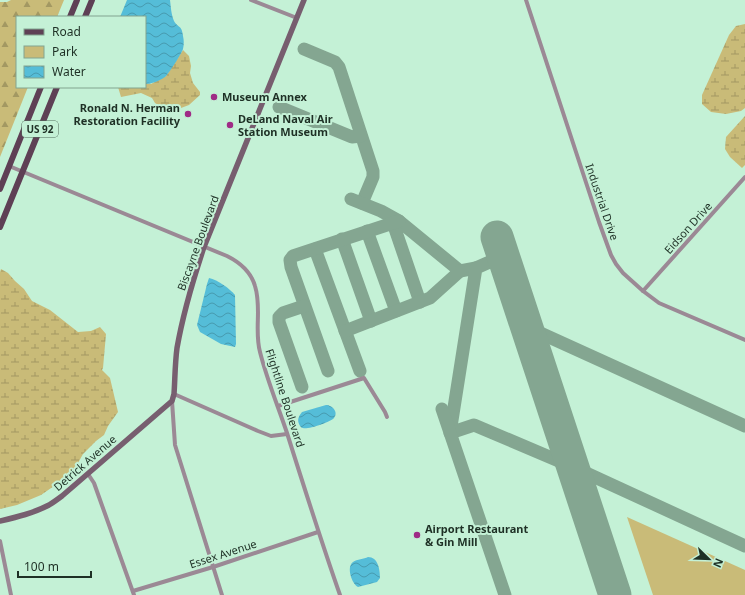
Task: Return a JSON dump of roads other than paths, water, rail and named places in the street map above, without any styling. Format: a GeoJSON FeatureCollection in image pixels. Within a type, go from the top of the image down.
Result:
{"type":"FeatureCollection","features":[{"type":"Feature","properties":{"kind":"main road"},"geometry":{"type":"LineString","coordinates":[[70,16],[77,0]]}},
{"type":"Feature","properties":{"kind":"main road"},"geometry":{"type":"LineString","coordinates":[[85,16],[92,0]]}},
{"type":"Feature","properties":{"kind":"main road","name":"US 92"},"geometry":{"type":"LineString","coordinates":[[0,189],[41,88]]}},
{"type":"Feature","properties":{"kind":"main road","name":"US 92"},"geometry":{"type":"LineString","coordinates":[[0,227],[57,88]]}},
{"type":"Feature","properties":{"kind":"street"},"geometry":{"type":"LineString","coordinates":[[251,0],[296,18]]}},
{"type":"Feature","properties":{"kind":"street","name":"Biscayne Boulevard"},"geometry":{"type":"LineString","coordinates":[[172,401],[174,394],[177,349],[184,316],[204,247],[304,0]]}},
{"type":"Feature","properties":{"kind":"street","name":"Industrial Drive"},"geometry":{"type":"LineString","coordinates":[[526,0],[599,222],[611,255],[616,264],[623,273],[659,303],[745,340]]}},
{"type":"Feature","properties":{"kind":"street","name":"Flightline Boulevard"},"geometry":{"type":"LineString","coordinates":[[9,166],[235,260],[252,277],[258,299],[259,313],[257,335],[259,350],[340,595]]}},
{"type":"Feature","properties":{"kind":"street","name":"Eidson Drive"},"geometry":{"type":"LineString","coordinates":[[644,291],[745,177]]}},
{"type":"Feature","properties":{"kind":"street"},"geometry":{"type":"LineString","coordinates":[[278,406],[364,378],[387,417]]}},
{"type":"Feature","properties":{"kind":"street"},"geometry":{"type":"LineString","coordinates":[[174,394],[270,436],[287,434]]}},
{"type":"Feature","properties":{"kind":"street"},"geometry":{"type":"LineString","coordinates":[[172,401],[175,445],[222,595]]}},
{"type":"Feature","properties":{"kind":"street","name":"Detrick Avenue"},"geometry":{"type":"LineString","coordinates":[[0,521],[24,515],[50,504],[62,496],[172,401]]}},
{"type":"Feature","properties":{"kind":"street"},"geometry":{"type":"LineString","coordinates":[[88,474],[94,483],[134,593]]}},
{"type":"Feature","properties":{"kind":"street","name":"Essex Avenue"},"geometry":{"type":"LineString","coordinates":[[134,593],[318,532]]}},
{"type":"Feature","properties":{"kind":"street"},"geometry":{"type":"LineString","coordinates":[[0,541],[11,595]]}},
{"type":"Feature","properties":{"kind":"water"},"geometry":{"type":"Polygon","coordinates":[[[127,0],[170,0],[174,21],[182,30],[184,44],[180,55],[165,77],[153,83],[146,84],[146,16],[120,16],[127,0]]]}},
{"type":"Feature","properties":{"kind":"water"},"geometry":{"type":"Polygon","coordinates":[[[209,278],[223,285],[235,295],[235,347],[221,344],[200,332],[197,325],[209,278]]]}},
{"type":"Feature","properties":{"kind":"water"},"geometry":{"type":"Polygon","coordinates":[[[326,405],[334,409],[336,413],[332,420],[314,427],[301,427],[298,419],[302,412],[326,405]]]}},
{"type":"Feature","properties":{"kind":"water"},"geometry":{"type":"Polygon","coordinates":[[[368,557],[376,561],[380,571],[380,578],[377,582],[358,587],[354,583],[351,575],[351,564],[355,561],[368,557]]]}},
{"type":"Feature","properties":{"kind":"place","name":"Museum Annex"},"geometry":{"type":"Point","coordinates":[214,97]}},
{"type":"Feature","properties":{"kind":"place","name":"Ronald N. Herman Restoration Facility"},"geometry":{"type":"Point","coordinates":[188,114]}},
{"type":"Feature","properties":{"kind":"place","name":"DeLand Naval Air Station Museum"},"geometry":{"type":"Point","coordinates":[230,125]}},
{"type":"Feature","properties":{"kind":"place","name":"Airport Restaurant & Gin Mill"},"geometry":{"type":"Point","coordinates":[417,535]}}]}
